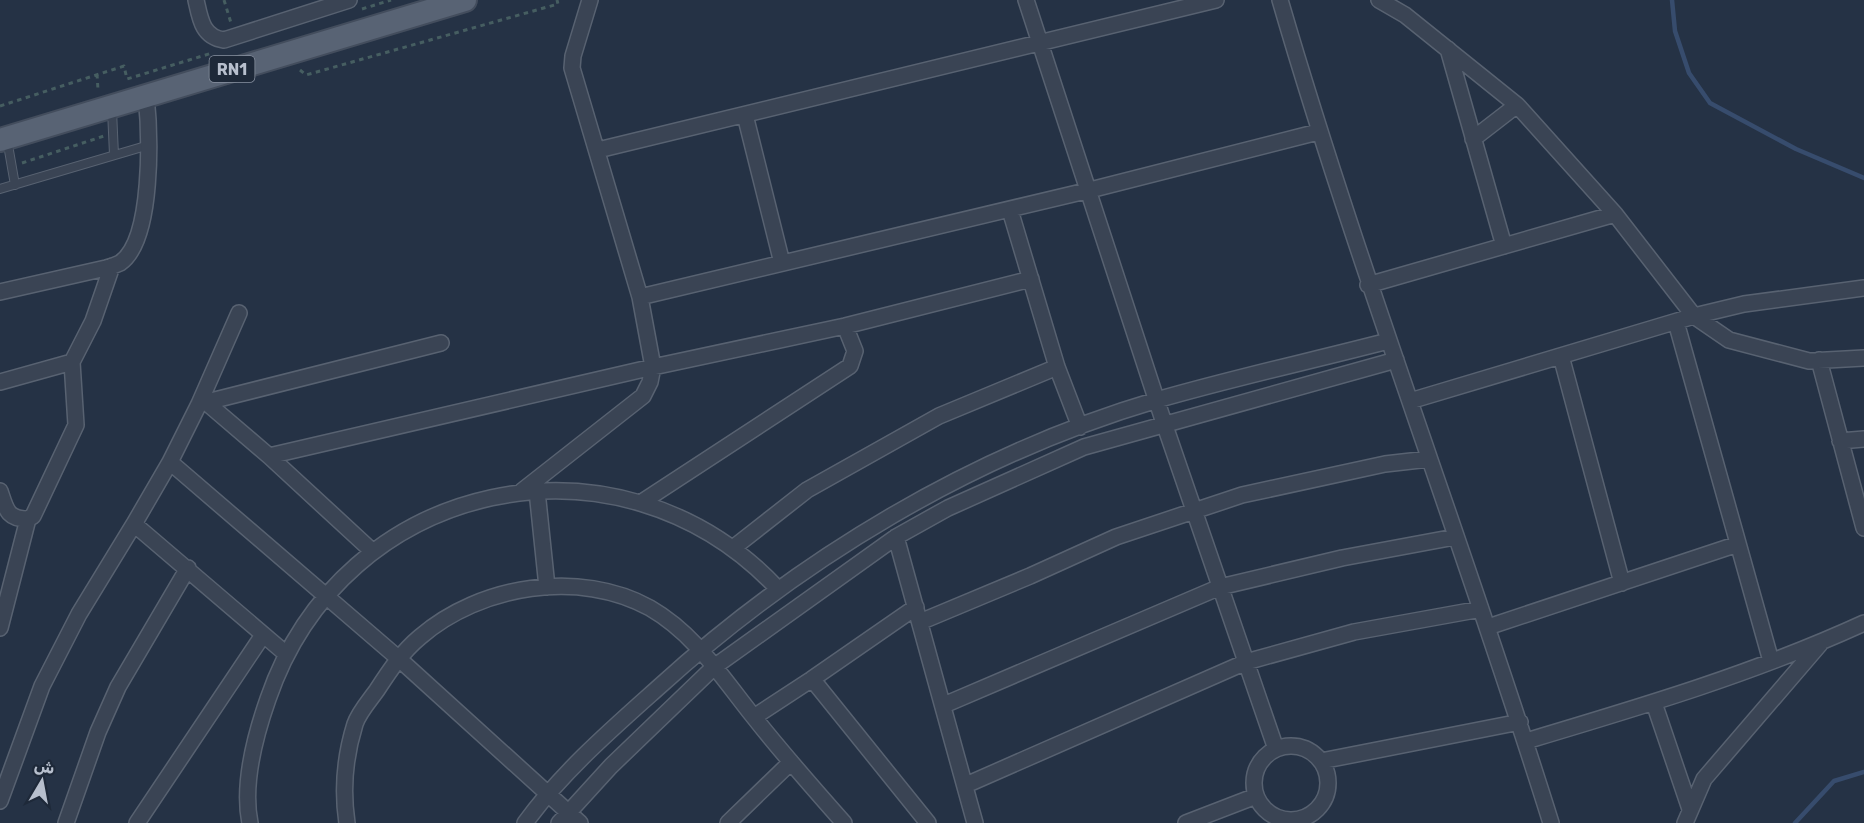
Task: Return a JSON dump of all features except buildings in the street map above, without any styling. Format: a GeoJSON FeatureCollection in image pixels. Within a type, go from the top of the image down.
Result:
{"type":"FeatureCollection","features":[{"type":"Feature","properties":{"kind":"main road","name":"RN1"},"geometry":{"type":"LineString","coordinates":[[4,139],[465,0]]}},
{"type":"Feature","properties":{"kind":"street"},"geometry":{"type":"LineString","coordinates":[[196,0],[207,32],[216,39],[224,40],[351,6]]}},
{"type":"Feature","properties":{"kind":"street"},"geometry":{"type":"LineString","coordinates":[[530,491],[643,396],[650,382],[653,367],[640,297],[572,68],[573,56],[590,0]]}},
{"type":"Feature","properties":{"kind":"street"},"geometry":{"type":"LineString","coordinates":[[1026,0],[1090,190],[1164,423],[1276,749]]}},
{"type":"Feature","properties":{"kind":"street"},"geometry":{"type":"LineString","coordinates":[[598,150],[1216,0]]}},
{"type":"Feature","properties":{"kind":"street"},"geometry":{"type":"LineString","coordinates":[[1280,0],[1318,132],[1368,285],[1488,627],[1551,823]]}},
{"type":"Feature","properties":{"kind":"street"},"geometry":{"type":"LineString","coordinates":[[1379,0],[1405,15],[1517,105],[1615,214],[1694,316],[1729,339],[1809,361],[1864,358]]}},
{"type":"Feature","properties":{"kind":"street"},"geometry":{"type":"LineString","coordinates":[[1448,49],[1504,246]]}},
{"type":"Feature","properties":{"kind":"street"},"geometry":{"type":"LineString","coordinates":[[0,292],[120,263],[136,236],[147,194],[150,145],[146,95]]}},
{"type":"Feature","properties":{"kind":"street"},"geometry":{"type":"LineString","coordinates":[[1473,139],[1517,105]]}},
{"type":"Feature","properties":{"kind":"street"},"geometry":{"type":"LineString","coordinates":[[745,115],[782,263]]}},
{"type":"Feature","properties":{"kind":"street"},"geometry":{"type":"LineString","coordinates":[[640,297],[1010,210],[1318,132]]}},
{"type":"Feature","properties":{"kind":"street"},"geometry":{"type":"LineString","coordinates":[[1010,210],[1057,367],[1080,427]]}},
{"type":"Feature","properties":{"kind":"street"},"geometry":{"type":"LineString","coordinates":[[1368,285],[1615,214]]}},
{"type":"Feature","properties":{"kind":"street"},"geometry":{"type":"LineString","coordinates":[[0,628],[28,519],[76,425],[72,362],[93,321],[112,266]]}},
{"type":"Feature","properties":{"kind":"street"},"geometry":{"type":"LineString","coordinates":[[269,456],[653,367],[845,327],[1031,279]]}},
{"type":"Feature","properties":{"kind":"street"},"geometry":{"type":"LineString","coordinates":[[1410,401],[1694,316],[1744,304],[1864,288]]}},
{"type":"Feature","properties":{"kind":"street"},"geometry":{"type":"LineString","coordinates":[[0,801],[42,686],[79,614],[203,404],[239,313]]}},
{"type":"Feature","properties":{"kind":"street"},"geometry":{"type":"LineString","coordinates":[[1676,322],[1771,662]]}},
{"type":"Feature","properties":{"kind":"street"},"geometry":{"type":"LineString","coordinates":[[642,502],[850,366],[855,351],[845,327]]}},
{"type":"Feature","properties":{"kind":"street"},"geometry":{"type":"LineString","coordinates":[[525,823],[548,795],[621,721],[700,649],[778,589],[883,521],[936,492],[1080,427],[1157,400],[1388,341]]}},
{"type":"Feature","properties":{"kind":"street"},"geometry":{"type":"LineString","coordinates":[[203,404],[441,343]]}},
{"type":"Feature","properties":{"kind":"street"},"geometry":{"type":"LineString","coordinates":[[1561,356],[1622,583]]}},
{"type":"Feature","properties":{"kind":"street"},"geometry":{"type":"LineString","coordinates":[[563,818],[714,667],[896,537],[1018,475],[1084,447],[1396,360]]}},
{"type":"Feature","properties":{"kind":"street"},"geometry":{"type":"LineString","coordinates":[[1819,360],[1864,528]]}},
{"type":"Feature","properties":{"kind":"street"},"geometry":{"type":"LineString","coordinates":[[0,382],[72,362]]}},
{"type":"Feature","properties":{"kind":"street"},"geometry":{"type":"LineString","coordinates":[[733,548],[807,490],[827,478],[939,416],[1057,367]]}},
{"type":"Feature","properties":{"kind":"street"},"geometry":{"type":"LineString","coordinates":[[203,404],[269,456],[372,551]]}},
{"type":"Feature","properties":{"kind":"street"},"geometry":{"type":"LineString","coordinates":[[1840,441],[1864,439]]}},
{"type":"Feature","properties":{"kind":"street"},"geometry":{"type":"LineString","coordinates":[[754,717],[918,615],[1030,576],[1116,537],[1242,495],[1386,464],[1429,459]]}},
{"type":"Feature","properties":{"kind":"street"},"geometry":{"type":"LineString","coordinates":[[170,462],[325,598],[398,658],[548,795],[563,818],[580,823]]}},
{"type":"Feature","properties":{"kind":"street"},"geometry":{"type":"LineString","coordinates":[[0,491],[7,513],[12,518],[28,519]]}},
{"type":"Feature","properties":{"kind":"street"},"geometry":{"type":"LineString","coordinates":[[530,491],[547,587]]}},
{"type":"Feature","properties":{"kind":"street"},"geometry":{"type":"LineString","coordinates":[[238,823],[248,816],[259,726],[285,653],[346,573],[372,551],[424,518],[472,501],[530,491],[595,495],[642,502],[693,524],[733,548],[759,568],[778,589]]}},
{"type":"Feature","properties":{"kind":"street"},"geometry":{"type":"LineString","coordinates":[[134,524],[285,653]]}},
{"type":"Feature","properties":{"kind":"street"},"geometry":{"type":"LineString","coordinates":[[896,537],[975,823]]}},
{"type":"Feature","properties":{"kind":"street"},"geometry":{"type":"LineString","coordinates":[[944,705],[1220,587],[1342,558],[1455,537]]}},
{"type":"Feature","properties":{"kind":"street"},"geometry":{"type":"LineString","coordinates":[[1488,627],[1738,544]]}},
{"type":"Feature","properties":{"kind":"street"},"geometry":{"type":"LineString","coordinates":[[66,823],[98,732],[117,687],[188,568]]}},
{"type":"Feature","properties":{"kind":"street"},"geometry":{"type":"LineString","coordinates":[[347,823],[344,800],[346,769],[356,722],[398,658],[422,636],[464,609],[507,594],[547,587],[580,586],[624,596],[650,608],[686,632],[791,762],[844,823]]}},
{"type":"Feature","properties":{"kind":"street"},"geometry":{"type":"LineString","coordinates":[[966,785],[1246,662],[1354,633],[1481,609]]}},
{"type":"Feature","properties":{"kind":"street"},"geometry":{"type":"LineString","coordinates":[[1526,741],[1654,703],[1771,662],[1864,623]]}},
{"type":"Feature","properties":{"kind":"street"},"geometry":{"type":"LineString","coordinates":[[137,823],[263,635]]}},
{"type":"Feature","properties":{"kind":"street"},"geometry":{"type":"LineString","coordinates":[[1687,816],[1704,779],[1822,642]]}},
{"type":"Feature","properties":{"kind":"street"},"geometry":{"type":"LineString","coordinates":[[812,679],[928,823]]}},
{"type":"Feature","properties":{"kind":"street"},"geometry":{"type":"LineString","coordinates":[[1654,703],[1687,816]]}},
{"type":"Feature","properties":{"kind":"street"},"geometry":{"type":"LineString","coordinates":[[1321,761],[1520,722]]}},
{"type":"Feature","properties":{"kind":"street"},"geometry":{"type":"LineString","coordinates":[[1288,746],[1301,747],[1321,761],[1327,772],[1329,784],[1326,796],[1320,807],[1304,821],[1278,818],[1261,806],[1253,785],[1259,764],[1276,749],[1288,746]]}},
{"type":"Feature","properties":{"kind":"street"},"geometry":{"type":"LineString","coordinates":[[728,823],[791,762]]}},
{"type":"Feature","properties":{"kind":"street"},"geometry":{"type":"LineString","coordinates":[[1186,823],[1256,796]]}},
{"type":"Feature","properties":{"kind":"lane"},"geometry":{"type":"LineString","coordinates":[[112,105],[114,155]]}},
{"type":"Feature","properties":{"kind":"lane"},"geometry":{"type":"LineString","coordinates":[[4,139],[15,185]]}},
{"type":"Feature","properties":{"kind":"lane"},"geometry":{"type":"LineString","coordinates":[[0,189],[150,145]]}},
{"type":"Feature","properties":{"kind":"path"},"geometry":{"type":"LineString","coordinates":[[351,6],[391,0]]}},
{"type":"Feature","properties":{"kind":"path"},"geometry":{"type":"LineString","coordinates":[[300,70],[306,75],[558,4],[557,0]]}},
{"type":"Feature","properties":{"kind":"path"},"geometry":{"type":"LineString","coordinates":[[0,106],[124,66],[127,79],[215,52]]}},
{"type":"Feature","properties":{"kind":"path"},"geometry":{"type":"LineString","coordinates":[[12,166],[113,133]]}},
{"type":"Feature","properties":{"kind":"waterway"},"geometry":{"type":"LineString","coordinates":[[1672,0],[1675,31],[1689,73],[1710,103],[1796,149],[1864,178]]}},
{"type":"Feature","properties":{"kind":"waterway"},"geometry":{"type":"LineString","coordinates":[[1795,823],[1834,781],[1864,772]]}}]}
